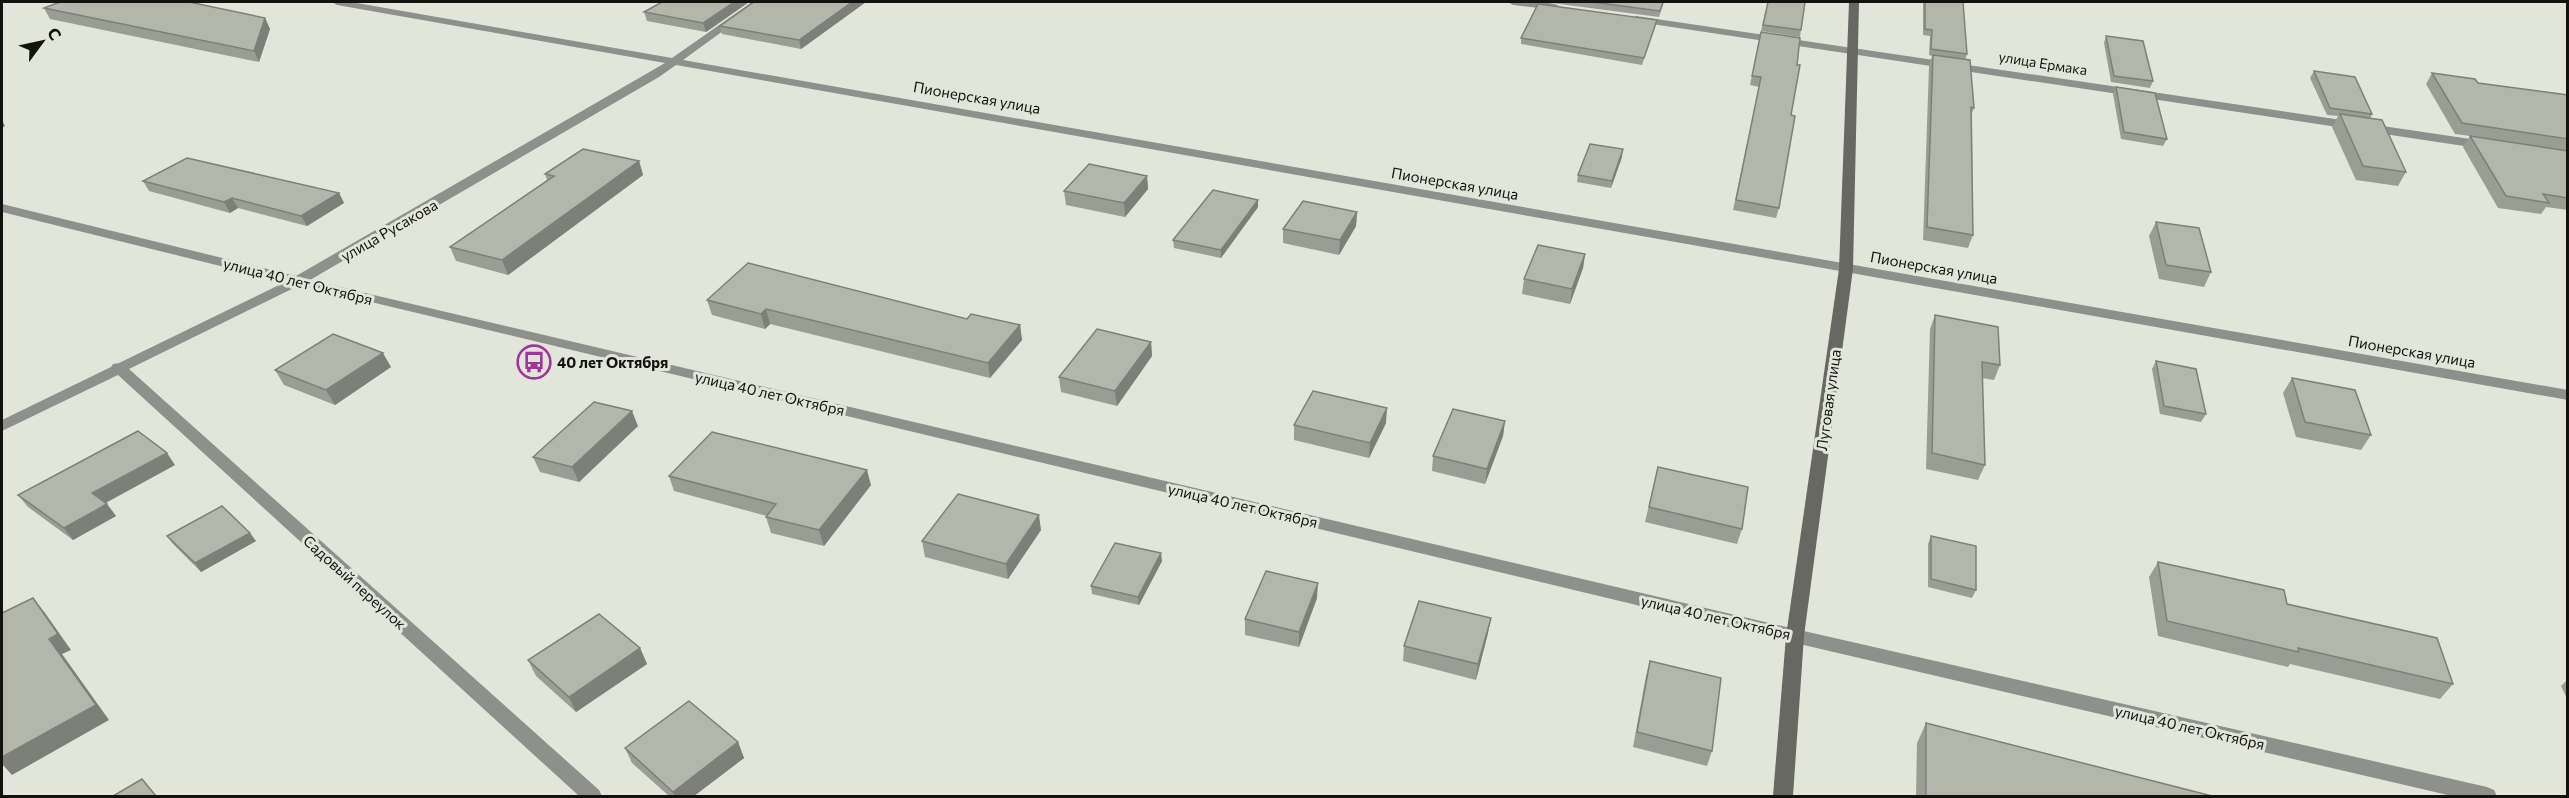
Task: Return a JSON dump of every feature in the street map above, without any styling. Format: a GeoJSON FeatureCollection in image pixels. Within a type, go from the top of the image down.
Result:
{"type":"FeatureCollection","features":[{"type":"Feature","properties":{"kind":"street","name":"Пионерская улица"},"geometry":{"type":"LineString","coordinates":[[337,2],[2568,395]]}},
{"type":"Feature","properties":{"kind":"street","name":"улица Русакова"},"geometry":{"type":"LineString","coordinates":[[2,426],[118,367],[298,281],[677,61],[758,2]]}},
{"type":"Feature","properties":{"kind":"street"},"geometry":{"type":"LineString","coordinates":[[1513,2],[1572,10]]}},
{"type":"Feature","properties":{"kind":"street","name":"Луговая улица"},"geometry":{"type":"LineString","coordinates":[[1783,796],[1795,636],[1846,269],[1854,2]]}},
{"type":"Feature","properties":{"kind":"street","name":"улица Ермака"},"geometry":{"type":"LineString","coordinates":[[1630,18],[1851,49],[2497,147]]}},
{"type":"Feature","properties":{"kind":"street","name":"улица 40 лет Октября"},"geometry":{"type":"LineString","coordinates":[[2,208],[298,281],[1795,636],[2487,796]]}},
{"type":"Feature","properties":{"kind":"street","name":"Садовый переулок"},"geometry":{"type":"LineString","coordinates":[[118,367],[592,796]]}},
{"type":"Feature","properties":{"kind":"building"},"geometry":{"type":"Polygon","coordinates":[[[60,2],[189,2],[265,18],[254,51],[44,8],[60,2]]]}},
{"type":"Feature","properties":{"kind":"building"},"geometry":{"type":"Polygon","coordinates":[[[662,2],[734,2],[703,23],[644,12],[662,2]]]}},
{"type":"Feature","properties":{"kind":"building"},"geometry":{"type":"Polygon","coordinates":[[[754,2],[852,2],[799,40],[720,26],[754,2]]]}},
{"type":"Feature","properties":{"kind":"building"},"geometry":{"type":"Polygon","coordinates":[[[1592,2],[1663,2],[1660,11],[1592,2]]]}},
{"type":"Feature","properties":{"kind":"building"},"geometry":{"type":"Polygon","coordinates":[[[1768,2],[1805,2],[1801,30],[1763,25],[1768,2]]]}},
{"type":"Feature","properties":{"kind":"building"},"geometry":{"type":"Polygon","coordinates":[[[1925,2],[1963,2],[1967,54],[1931,49],[1932,30],[1925,29],[1925,2]]]}},
{"type":"Feature","properties":{"kind":"building"},"geometry":{"type":"Polygon","coordinates":[[[1538,4],[1657,20],[1644,58],[1521,38],[1538,4]]]}},
{"type":"Feature","properties":{"kind":"building"},"geometry":{"type":"Polygon","coordinates":[[[1761,32],[1800,38],[1797,65],[1800,65],[1791,115],[1795,116],[1779,208],[1736,200],[1761,77],[1752,76],[1761,32]]]}},
{"type":"Feature","properties":{"kind":"building"},"geometry":{"type":"Polygon","coordinates":[[[2106,36],[2143,41],[2153,81],[2114,76],[2106,36]]]}},
{"type":"Feature","properties":{"kind":"building"},"geometry":{"type":"Polygon","coordinates":[[[1933,55],[1970,60],[1974,108],[1971,107],[1973,235],[1927,227],[1933,55]]]}},
{"type":"Feature","properties":{"kind":"building"},"geometry":{"type":"Polygon","coordinates":[[[2314,71],[2355,77],[2372,114],[2330,108],[2314,71]]]}},
{"type":"Feature","properties":{"kind":"building"},"geometry":{"type":"Polygon","coordinates":[[[2432,73],[2475,79],[2478,83],[2568,95],[2568,139],[2462,123],[2432,73]]]}},
{"type":"Feature","properties":{"kind":"building"},"geometry":{"type":"Polygon","coordinates":[[[2116,87],[2155,93],[2167,139],[2124,132],[2116,87]]]}},
{"type":"Feature","properties":{"kind":"building"},"geometry":{"type":"Polygon","coordinates":[[[2340,114],[2382,120],[2406,172],[2363,166],[2340,114]]]}},
{"type":"Feature","properties":{"kind":"building"},"geometry":{"type":"Polygon","coordinates":[[[2470,136],[2568,151],[2568,198],[2543,194],[2549,203],[2506,196],[2470,136]]]}},
{"type":"Feature","properties":{"kind":"building"},"geometry":{"type":"Polygon","coordinates":[[[1590,144],[1623,149],[1612,181],[1578,175],[1590,144]]]}},
{"type":"Feature","properties":{"kind":"building"},"geometry":{"type":"Polygon","coordinates":[[[583,149],[639,161],[502,260],[450,247],[554,176],[545,174],[583,149]]]}},
{"type":"Feature","properties":{"kind":"building"},"geometry":{"type":"Polygon","coordinates":[[[187,158],[339,193],[301,216],[232,198],[224,202],[143,181],[187,158]]]}},
{"type":"Feature","properties":{"kind":"building"},"geometry":{"type":"Polygon","coordinates":[[[1089,164],[1147,176],[1124,203],[1064,191],[1089,164]]]}},
{"type":"Feature","properties":{"kind":"building"},"geometry":{"type":"Polygon","coordinates":[[[1213,190],[1258,200],[1221,250],[1173,240],[1213,190]]]}},
{"type":"Feature","properties":{"kind":"building"},"geometry":{"type":"Polygon","coordinates":[[[1303,201],[1357,212],[1340,240],[1283,229],[1303,201]]]}},
{"type":"Feature","properties":{"kind":"building"},"geometry":{"type":"Polygon","coordinates":[[[2156,222],[2199,228],[2211,272],[2166,265],[2156,222]]]}},
{"type":"Feature","properties":{"kind":"building"},"geometry":{"type":"Polygon","coordinates":[[[1538,245],[1585,254],[1572,289],[1524,279],[1538,245]]]}},
{"type":"Feature","properties":{"kind":"building"},"geometry":{"type":"Polygon","coordinates":[[[748,263],[967,319],[971,314],[1020,325],[988,363],[766,309],[761,314],[707,300],[748,263]]]}},
{"type":"Feature","properties":{"kind":"building"},"geometry":{"type":"Polygon","coordinates":[[[1935,315],[1998,327],[2000,365],[1982,362],[1985,465],[1932,453],[1935,315]]]}},
{"type":"Feature","properties":{"kind":"building"},"geometry":{"type":"Polygon","coordinates":[[[1097,329],[1151,342],[1115,391],[1059,377],[1097,329]]]}},
{"type":"Feature","properties":{"kind":"building"},"geometry":{"type":"Polygon","coordinates":[[[333,334],[383,353],[326,390],[275,370],[333,334]]]}},
{"type":"Feature","properties":{"kind":"building"},"geometry":{"type":"Polygon","coordinates":[[[2156,361],[2196,369],[2206,414],[2164,406],[2156,361]]]}},
{"type":"Feature","properties":{"kind":"building"},"geometry":{"type":"Polygon","coordinates":[[[2292,378],[2355,390],[2371,435],[2305,422],[2292,378]]]}},
{"type":"Feature","properties":{"kind":"building"},"geometry":{"type":"Polygon","coordinates":[[[1313,391],[1387,408],[1370,443],[1294,425],[1313,391]]]}},
{"type":"Feature","properties":{"kind":"building"},"geometry":{"type":"Polygon","coordinates":[[[594,402],[632,411],[572,467],[533,457],[594,402]]]}},
{"type":"Feature","properties":{"kind":"building"},"geometry":{"type":"Polygon","coordinates":[[[1453,409],[1505,421],[1487,469],[1433,456],[1453,409]]]}},
{"type":"Feature","properties":{"kind":"building"},"geometry":{"type":"Polygon","coordinates":[[[138,431],[167,453],[92,493],[107,504],[64,528],[18,495],[138,431]]]}},
{"type":"Feature","properties":{"kind":"building"},"geometry":{"type":"Polygon","coordinates":[[[712,432],[867,470],[819,530],[766,517],[776,504],[669,476],[712,432]]]}},
{"type":"Feature","properties":{"kind":"building"},"geometry":{"type":"Polygon","coordinates":[[[1658,467],[1748,487],[1742,529],[1649,507],[1658,467]]]}},
{"type":"Feature","properties":{"kind":"building"},"geometry":{"type":"Polygon","coordinates":[[[958,494],[1039,515],[1006,564],[922,541],[958,494]]]}},
{"type":"Feature","properties":{"kind":"building"},"geometry":{"type":"Polygon","coordinates":[[[222,506],[250,533],[195,563],[167,536],[222,506]]]}},
{"type":"Feature","properties":{"kind":"building"},"geometry":{"type":"Polygon","coordinates":[[[1931,536],[1976,546],[1976,590],[1931,579],[1931,536]]]}},
{"type":"Feature","properties":{"kind":"building"},"geometry":{"type":"Polygon","coordinates":[[[1115,543],[1161,553],[1138,597],[1091,586],[1115,543]]]}},
{"type":"Feature","properties":{"kind":"building"},"geometry":{"type":"Polygon","coordinates":[[[2158,562],[2284,590],[2287,604],[2437,638],[2453,684],[2298,648],[2299,652],[2167,621],[2158,562]]]}},
{"type":"Feature","properties":{"kind":"building"},"geometry":{"type":"Polygon","coordinates":[[[1266,571],[1318,583],[1299,632],[1245,619],[1266,571]]]}},
{"type":"Feature","properties":{"kind":"building"},"geometry":{"type":"Polygon","coordinates":[[[33,598],[58,634],[49,639],[96,705],[2,757],[2,613],[33,598]]]}},
{"type":"Feature","properties":{"kind":"building"},"geometry":{"type":"Polygon","coordinates":[[[1419,601],[1491,618],[1478,664],[1404,646],[1419,601]]]}},
{"type":"Feature","properties":{"kind":"building"},"geometry":{"type":"Polygon","coordinates":[[[599,614],[640,648],[569,697],[528,660],[599,614]]]}},
{"type":"Feature","properties":{"kind":"building"},"geometry":{"type":"Polygon","coordinates":[[[1650,661],[1721,678],[1712,751],[1637,732],[1650,661]]]}},
{"type":"Feature","properties":{"kind":"building"},"geometry":{"type":"Polygon","coordinates":[[[689,701],[738,742],[673,792],[625,748],[689,701]]]}},
{"type":"Feature","properties":{"kind":"building"},"geometry":{"type":"Polygon","coordinates":[[[1926,723],[2212,796],[1926,796],[1926,723]]]}},
{"type":"Feature","properties":{"kind":"building"},"geometry":{"type":"Polygon","coordinates":[[[142,779],[156,796],[113,796],[142,779]]]}},
{"type":"Feature","properties":{"kind":"place","name":"40 лет Октября"},"geometry":{"type":"Point","coordinates":[534,362]}}]}
